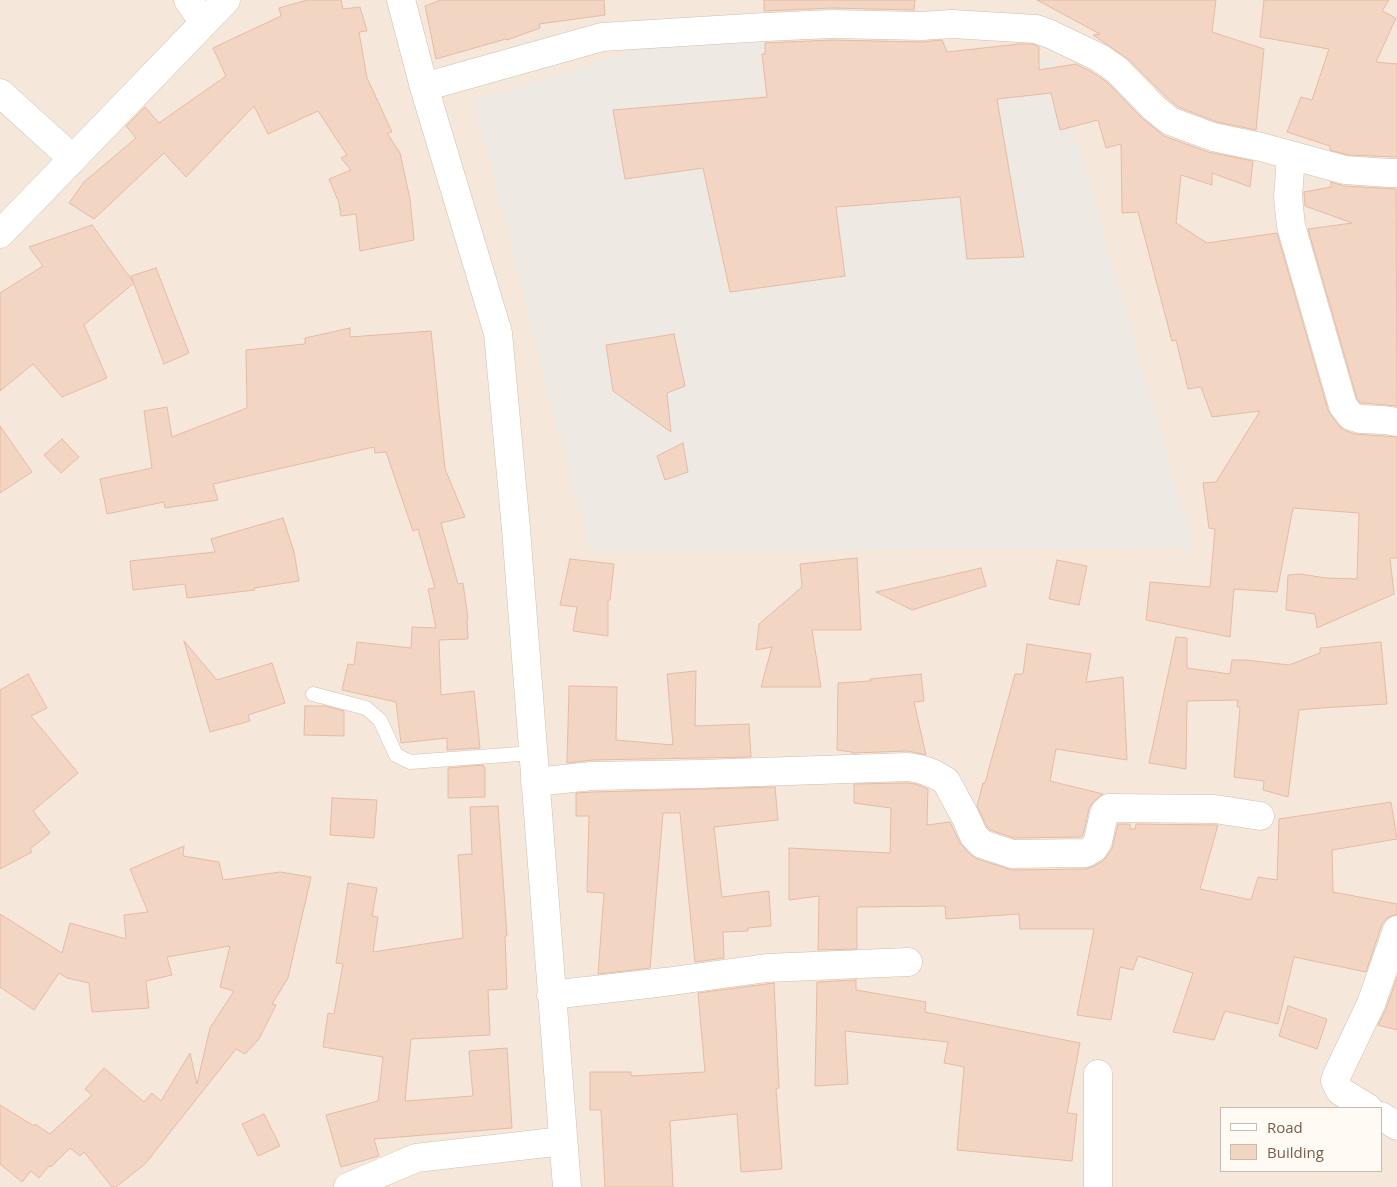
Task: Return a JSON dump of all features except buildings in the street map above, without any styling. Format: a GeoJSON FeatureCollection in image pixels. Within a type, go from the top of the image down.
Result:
{"type":"FeatureCollection","features":[{"type":"Feature","properties":{"kind":"street"},"geometry":{"type":"LineString","coordinates":[[188,0],[204,23]]}},
{"type":"Feature","properties":{"kind":"street"},"geometry":{"type":"LineString","coordinates":[[0,234],[226,0]]}},
{"type":"Feature","properties":{"kind":"street"},"geometry":{"type":"LineString","coordinates":[[401,0],[424,87],[498,333],[516,529],[567,1187]]}},
{"type":"Feature","properties":{"kind":"street"},"geometry":{"type":"LineString","coordinates":[[424,87],[602,37],[832,24],[921,26],[952,24],[1036,29],[1100,58],[1117,70],[1154,108],[1170,121],[1213,137],[1261,147],[1345,170],[1397,173]]}},
{"type":"Feature","properties":{"kind":"street"},"geometry":{"type":"LineString","coordinates":[[0,93],[73,158]]}},
{"type":"Feature","properties":{"kind":"street"},"geometry":{"type":"LineString","coordinates":[[1291,156],[1288,196],[1291,226],[1343,406],[1352,416],[1360,419],[1397,422]]}},
{"type":"Feature","properties":{"kind":"street"},"geometry":{"type":"LineString","coordinates":[[535,782],[592,776],[908,767],[920,769],[946,781],[974,836],[982,844],[1012,854],[1086,853],[1094,848],[1098,840],[1104,813],[1109,808],[1215,809],[1260,816]]}},
{"type":"Feature","properties":{"kind":"street"},"geometry":{"type":"LineString","coordinates":[[1366,1107],[1340,1091],[1335,1082],[1371,1004],[1397,930]]}},
{"type":"Feature","properties":{"kind":"street"},"geometry":{"type":"LineString","coordinates":[[551,995],[767,968],[908,962]]}},
{"type":"Feature","properties":{"kind":"street"},"geometry":{"type":"LineString","coordinates":[[1098,1074],[1098,1187]]}},
{"type":"Feature","properties":{"kind":"street"},"geometry":{"type":"LineString","coordinates":[[1382,1117],[1397,1126]]}},
{"type":"Feature","properties":{"kind":"street"},"geometry":{"type":"LineString","coordinates":[[348,1187],[416,1158],[562,1141]]}},
{"type":"Feature","properties":{"kind":"lane"},"geometry":{"type":"LineString","coordinates":[[313,694],[366,708],[380,720],[396,756],[410,762],[533,754]]}},
{"type":"Feature","properties":{"kind":"shaded area"},"geometry":{"type":"Polygon","coordinates":[[[0,0],[1397,0],[1397,1187],[0,1187],[0,0]]]}},
{"type":"Feature","properties":{"kind":"shaded area"},"geometry":{"type":"Polygon","coordinates":[[[676,37],[1054,57],[1194,549],[590,551],[473,101],[676,37]]]}}]}
